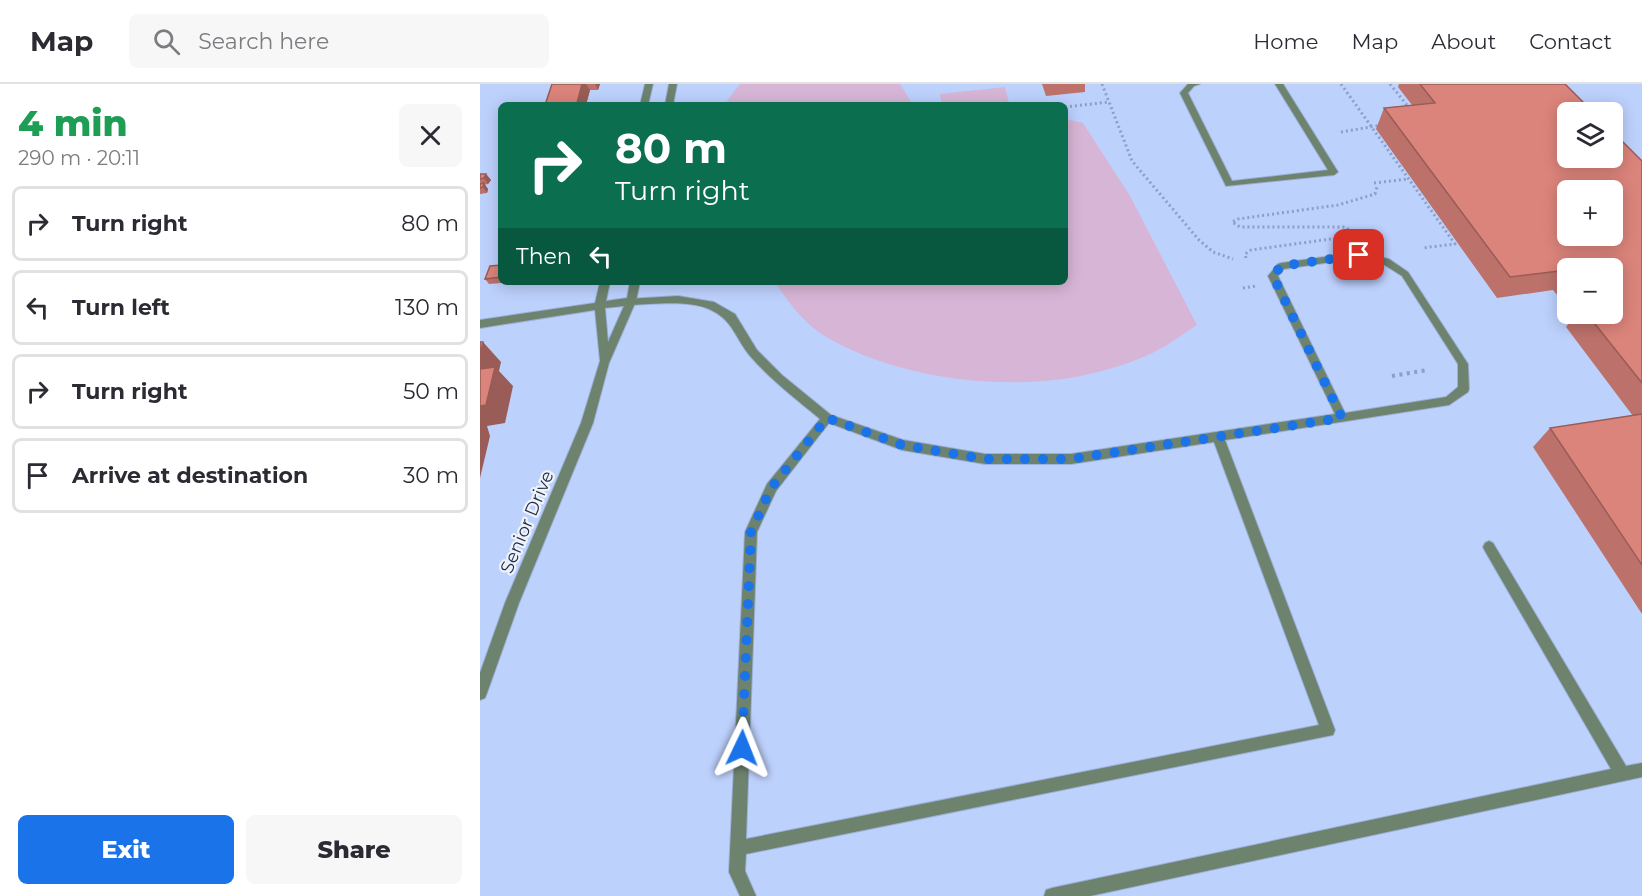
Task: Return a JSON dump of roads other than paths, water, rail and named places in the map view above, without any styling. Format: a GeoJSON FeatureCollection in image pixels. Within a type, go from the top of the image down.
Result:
{"type":"FeatureCollection","features":[{"type":"Feature","properties":{"kind":"street"},"geometry":{"type":"LineString","coordinates":[[645,102],[649,84]]}},
{"type":"Feature","properties":{"kind":"street"},"geometry":{"type":"LineString","coordinates":[[670,102],[673,84]]}},
{"type":"Feature","properties":{"kind":"street"},"geometry":{"type":"LineString","coordinates":[[1197,84],[1192,84],[1184,93],[1229,184],[1334,172],[1279,84]]}},
{"type":"Feature","properties":{"kind":"street"},"geometry":{"type":"LineString","coordinates":[[480,324],[631,301],[678,300],[710,305],[731,317],[753,353],[778,378],[827,418],[902,445],[985,459],[1071,459],[1342,418],[1449,401],[1464,389],[1464,364],[1405,274],[1386,261],[1359,255],[1281,266],[1273,276],[1342,418]]}},
{"type":"Feature","properties":{"kind":"street","name":"Senior Drive"},"geometry":{"type":"LineString","coordinates":[[604,363],[600,305],[605,285]]}},
{"type":"Feature","properties":{"kind":"street","name":"Senior Drive"},"geometry":{"type":"LineString","coordinates":[[480,693],[512,603],[587,423],[604,363],[631,301],[634,285]]}},
{"type":"Feature","properties":{"kind":"street"},"geometry":{"type":"LineString","coordinates":[[748,896],[737,872],[751,532],[771,488],[827,418]]}},
{"type":"Feature","properties":{"kind":"street"},"geometry":{"type":"LineString","coordinates":[[738,848],[1328,730],[1218,437]]}},
{"type":"Feature","properties":{"kind":"street"},"geometry":{"type":"LineString","coordinates":[[1489,547],[1622,774]]}},
{"type":"Feature","properties":{"kind":"street"},"geometry":{"type":"LineString","coordinates":[[1052,896],[1642,770]]}}]}
